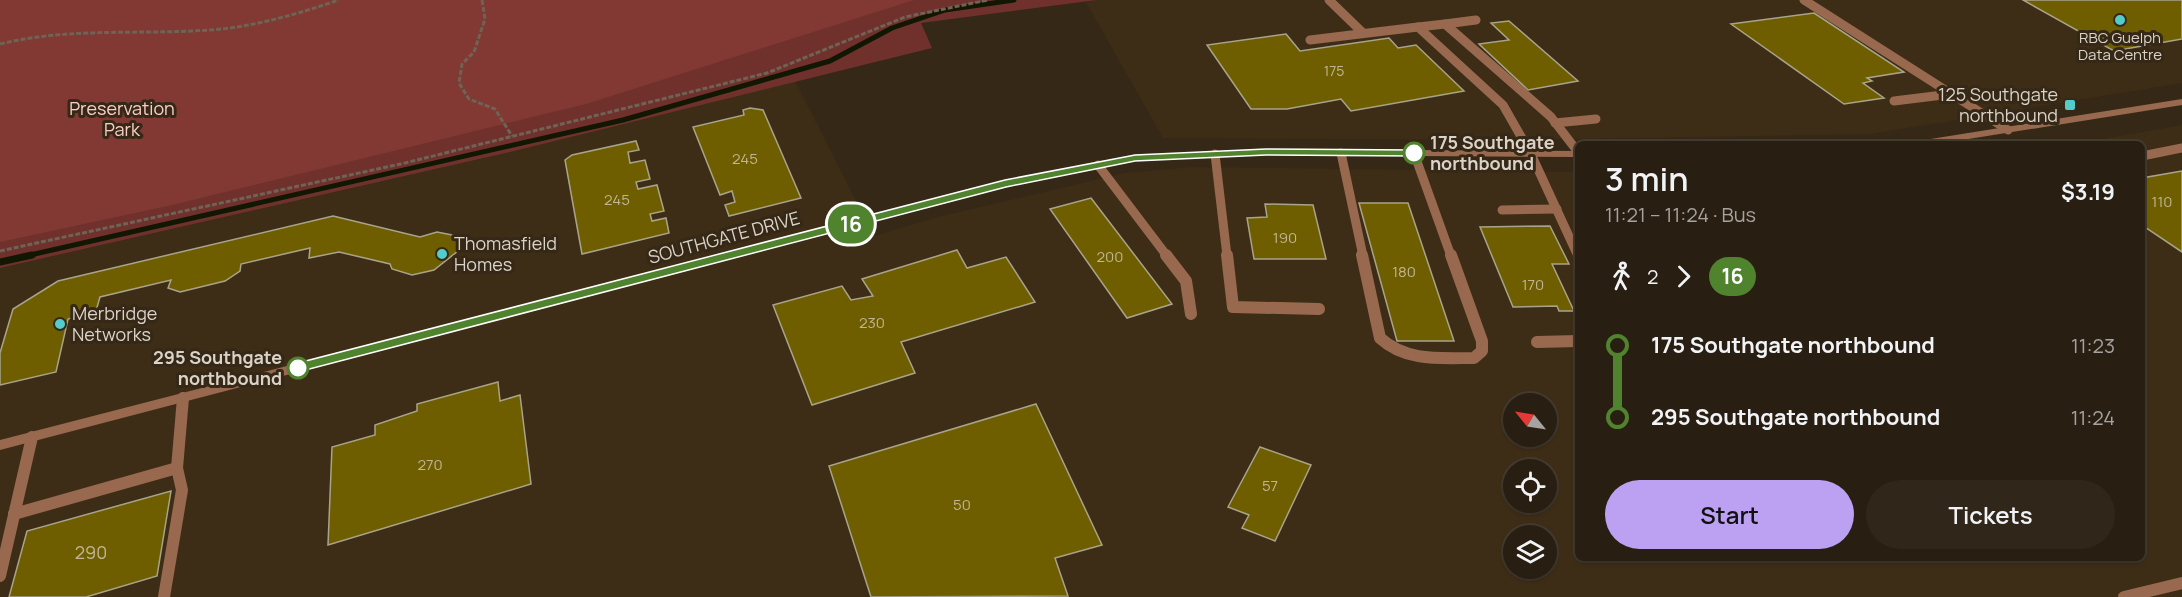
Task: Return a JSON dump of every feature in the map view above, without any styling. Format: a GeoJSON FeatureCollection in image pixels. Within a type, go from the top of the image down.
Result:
{"type":"FeatureCollection","features":[{"type":"Feature","properties":{"kind":"street"},"geometry":{"type":"LineString","coordinates":[[1937,141],[2182,102]]}},
{"type":"Feature","properties":{"kind":"street","name":"SOUTHGATE DRIVE"},"geometry":{"type":"LineString","coordinates":[[0,445],[1005,184],[1135,158],[1215,154],[1575,153]]}},
{"type":"Feature","properties":{"kind":"lane"},"geometry":{"type":"LineString","coordinates":[[1329,0],[1363,33]]}},
{"type":"Feature","properties":{"kind":"lane"},"geometry":{"type":"LineString","coordinates":[[1803,0],[2008,130]]}},
{"type":"Feature","properties":{"kind":"lane"},"geometry":{"type":"LineString","coordinates":[[1310,40],[1476,20]]}},
{"type":"Feature","properties":{"kind":"lane"},"geometry":{"type":"LineString","coordinates":[[1445,24],[1555,123],[1575,149]]}},
{"type":"Feature","properties":{"kind":"lane"},"geometry":{"type":"LineString","coordinates":[[1418,27],[1503,105],[1531,154],[1575,249]]}},
{"type":"Feature","properties":{"kind":"lane"},"geometry":{"type":"LineString","coordinates":[[1894,101],[1951,94]]}},
{"type":"Feature","properties":{"kind":"lane"},"geometry":{"type":"LineString","coordinates":[[1555,123],[1596,119]]}},
{"type":"Feature","properties":{"kind":"lane"},"geometry":{"type":"LineString","coordinates":[[2145,155],[2182,148]]}},
{"type":"Feature","properties":{"kind":"lane"},"geometry":{"type":"LineString","coordinates":[[1341,153],[1380,338],[1386,345],[1401,353],[1474,358],[1482,351],[1482,341],[1414,153]]}},
{"type":"Feature","properties":{"kind":"lane"},"geometry":{"type":"LineString","coordinates":[[1215,154],[1233,307],[1319,309]]}},
{"type":"Feature","properties":{"kind":"lane"},"geometry":{"type":"LineString","coordinates":[[1098,165],[1186,281],[1191,314]]}},
{"type":"Feature","properties":{"kind":"lane"},"geometry":{"type":"LineString","coordinates":[[1502,210],[1557,209]]}},
{"type":"Feature","properties":{"kind":"lane"},"geometry":{"type":"LineString","coordinates":[[1537,342],[1575,341]]}},
{"type":"Feature","properties":{"kind":"lane"},"geometry":{"type":"LineString","coordinates":[[164,597],[182,490],[177,468],[183,398]]}},
{"type":"Feature","properties":{"kind":"lane"},"geometry":{"type":"LineString","coordinates":[[0,576],[32,437]]}},
{"type":"Feature","properties":{"kind":"lane"},"geometry":{"type":"LineString","coordinates":[[14,514],[177,468]]}},
{"type":"Feature","properties":{"kind":"lane"},"geometry":{"type":"LineString","coordinates":[[2124,597],[2182,583]]}},
{"type":"Feature","properties":{"kind":"path"},"geometry":{"type":"LineString","coordinates":[[0,44],[54,33],[117,28],[192,31],[242,26],[277,20],[339,0]]}},
{"type":"Feature","properties":{"kind":"path"},"geometry":{"type":"LineString","coordinates":[[482,0],[485,19],[474,52],[462,64],[459,83],[469,99],[495,109],[512,136]]}},
{"type":"Feature","properties":{"kind":"path"},"geometry":{"type":"LineString","coordinates":[[0,251],[405,163],[767,73],[905,17],[988,0]]}},
{"type":"Feature","properties":{"kind":"shaded area"},"geometry":{"type":"Polygon","coordinates":[[[1097,0],[2182,0],[2182,83],[1870,134],[1514,140],[1163,138],[1086,2],[1097,0]]]}},
{"type":"Feature","properties":{"kind":"shaded area"},"geometry":{"type":"Polygon","coordinates":[[[795,81],[874,236],[938,217],[1125,173],[1193,167],[1575,172],[1575,561],[2145,561],[2145,141],[2092,141],[2182,125],[2182,597],[0,597],[0,268],[510,152],[795,81]]]}},
{"type":"Feature","properties":{"kind":"green space","name":"Preservation Park"},"geometry":{"type":"Polygon","coordinates":[[[0,0],[1097,0],[921,23],[932,48],[510,152],[0,268],[0,0]]]}},
{"type":"Feature","properties":{"kind":"green space","name":"Preservation Park"},"geometry":{"type":"Polygon","coordinates":[[[0,0],[914,0],[586,104],[172,205],[0,242],[0,0]]]}},
{"type":"Feature","properties":{"kind":"building","name":"RBC Guelph Data Centre"},"geometry":{"type":"Polygon","coordinates":[[[2023,0],[2182,0],[2182,39],[2114,51],[2023,0]]]}},
{"type":"Feature","properties":{"kind":"building"},"geometry":{"type":"Polygon","coordinates":[[[1814,13],[1904,72],[1867,78],[1872,81],[1863,83],[1884,98],[1844,104],[1731,24],[1814,13]]]}},
{"type":"Feature","properties":{"kind":"building"},"geometry":{"type":"Polygon","coordinates":[[[1509,21],[1578,81],[1528,90],[1479,44],[1509,40],[1491,23],[1509,21]]]}},
{"type":"Feature","properties":{"kind":"building"},"geometry":{"type":"Polygon","coordinates":[[[1286,34],[1300,51],[1389,38],[1398,48],[1416,45],[1464,91],[1351,111],[1341,99],[1287,109],[1251,109],[1207,45],[1286,34]]]}},
{"type":"Feature","properties":{"kind":"building"},"geometry":{"type":"Polygon","coordinates":[[[750,108],[763,110],[801,198],[729,216],[725,205],[735,202],[732,191],[720,195],[693,127],[744,115],[743,110],[750,108]]]}},
{"type":"Feature","properties":{"kind":"building"},"geometry":{"type":"Polygon","coordinates":[[[636,141],[639,150],[628,152],[630,163],[645,160],[650,179],[636,182],[638,189],[657,185],[664,211],[650,214],[652,221],[666,218],[669,233],[582,254],[565,160],[572,155],[636,141]]]}},
{"type":"Feature","properties":{"kind":"building"},"geometry":{"type":"Polygon","coordinates":[[[2182,171],[2182,252],[2145,227],[2145,177],[2182,171]]]}},
{"type":"Feature","properties":{"kind":"building"},"geometry":{"type":"Polygon","coordinates":[[[1091,198],[1172,304],[1127,318],[1050,209],[1091,198]]]}},
{"type":"Feature","properties":{"kind":"building"},"geometry":{"type":"Polygon","coordinates":[[[1359,203],[1408,203],[1454,341],[1397,341],[1359,203]]]}},
{"type":"Feature","properties":{"kind":"building"},"geometry":{"type":"Polygon","coordinates":[[[1265,204],[1313,205],[1326,259],[1254,259],[1247,218],[1267,217],[1265,204]]]}},
{"type":"Feature","properties":{"kind":"building"},"geometry":{"type":"Polygon","coordinates":[[[333,216],[420,237],[437,232],[462,237],[463,247],[434,270],[412,275],[392,269],[390,264],[339,252],[309,258],[310,248],[241,264],[240,271],[225,281],[180,292],[168,288],[171,280],[100,297],[96,311],[68,319],[56,372],[0,385],[0,353],[13,309],[58,281],[333,216]]]}},
{"type":"Feature","properties":{"kind":"building"},"geometry":{"type":"Polygon","coordinates":[[[1550,226],[1569,264],[1552,264],[1574,311],[1559,311],[1557,306],[1513,307],[1480,227],[1550,226]]]}},
{"type":"Feature","properties":{"kind":"building"},"geometry":{"type":"Polygon","coordinates":[[[957,250],[967,268],[1006,257],[1035,302],[901,342],[915,373],[812,405],[773,305],[842,286],[851,300],[873,296],[862,279],[957,250]]]}},
{"type":"Feature","properties":{"kind":"building"},"geometry":{"type":"Polygon","coordinates":[[[498,382],[500,401],[520,395],[531,484],[328,545],[332,447],[375,435],[375,425],[417,411],[417,404],[498,382]]]}},
{"type":"Feature","properties":{"kind":"building"},"geometry":{"type":"Polygon","coordinates":[[[1036,404],[1102,545],[1055,558],[1068,596],[871,597],[829,466],[1036,404]]]}},
{"type":"Feature","properties":{"kind":"building"},"geometry":{"type":"Polygon","coordinates":[[[1260,447],[1311,465],[1275,541],[1242,528],[1249,515],[1228,507],[1260,447]]]}},
{"type":"Feature","properties":{"kind":"building"},"geometry":{"type":"Polygon","coordinates":[[[171,491],[157,576],[86,597],[9,597],[27,531],[171,491]]]}},
{"type":"Feature","properties":{"kind":"waterway"},"geometry":{"type":"LineString","coordinates":[[26,256],[623,120],[830,61],[892,28],[945,10],[1014,0]]}},
{"type":"Feature","properties":{"kind":"waterway"},"geometry":{"type":"LineString","coordinates":[[0,262],[32,255]]}},
{"type":"Feature","properties":{"kind":"bus line","name":"16"},"geometry":{"type":"LineString","coordinates":[[298,368],[1005,184],[1135,158],[1266,152],[1414,153]]}},
{"type":"Feature","properties":{"kind":"place","name":"RBC Guelph Data Centre"},"geometry":{"type":"Point","coordinates":[2120,20]}},
{"type":"Feature","properties":{"kind":"place","name":"125 Southgate northbound"},"geometry":{"type":"Point","coordinates":[2070,105]}},
{"type":"Feature","properties":{"kind":"place","name":"175 Southgate northbound"},"geometry":{"type":"Point","coordinates":[1414,153]}},
{"type":"Feature","properties":{"kind":"place","name":"Thomasfield Homes"},"geometry":{"type":"Point","coordinates":[442,254]}},
{"type":"Feature","properties":{"kind":"place","name":"Merbridge Networks"},"geometry":{"type":"Point","coordinates":[60,324]}},
{"type":"Feature","properties":{"kind":"place","name":"295 Southgate northbound"},"geometry":{"type":"Point","coordinates":[298,368]}}]}
